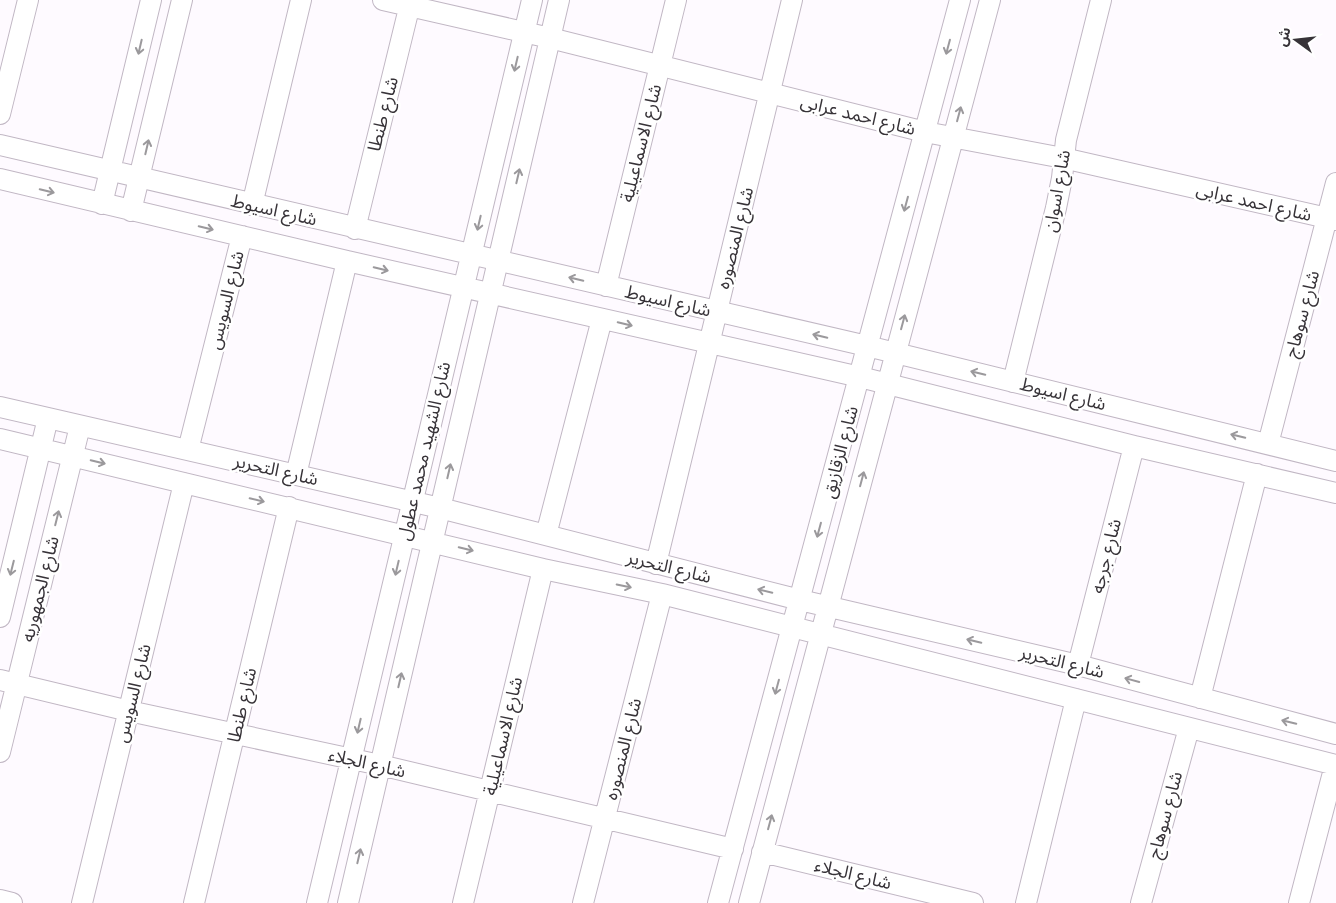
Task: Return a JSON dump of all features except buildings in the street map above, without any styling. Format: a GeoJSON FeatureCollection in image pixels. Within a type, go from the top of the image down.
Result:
{"type":"FeatureCollection","features":[{"type":"Feature","properties":{"kind":"street"},"geometry":{"type":"LineString","coordinates":[[0,114],[28,0]]}},
{"type":"Feature","properties":{"kind":"street"},"geometry":{"type":"LineString","coordinates":[[102,204],[151,0]]}},
{"type":"Feature","properties":{"kind":"street"},"geometry":{"type":"LineString","coordinates":[[131,211],[182,0]]}},
{"type":"Feature","properties":{"kind":"street"},"geometry":{"type":"LineString","coordinates":[[252,205],[301,0]]}},
{"type":"Feature","properties":{"kind":"street","name":"شارع احمد عرابى"},"geometry":{"type":"LineString","coordinates":[[383,0],[410,3],[925,132],[1063,158],[1331,219]]}},
{"type":"Feature","properties":{"kind":"street","name":"شارع الشهيد محمد عطول"},"geometry":{"type":"LineString","coordinates":[[317,903],[532,0]]}},
{"type":"Feature","properties":{"kind":"street","name":"شارع الشهيد محمد عطول"},"geometry":{"type":"LineString","coordinates":[[348,903],[559,0]]}},
{"type":"Feature","properties":{"kind":"street","name":"شارع الاسماعيلية"},"geometry":{"type":"LineString","coordinates":[[606,286],[676,0]]}},
{"type":"Feature","properties":{"kind":"street","name":"شارع المنصوره"},"geometry":{"type":"LineString","coordinates":[[656,564],[792,0]]}},
{"type":"Feature","properties":{"kind":"street","name":"شارع الزقازيق"},"geometry":{"type":"LineString","coordinates":[[718,903],[794,627],[960,0]]}},
{"type":"Feature","properties":{"kind":"street","name":"شارع الزقازيق"},"geometry":{"type":"LineString","coordinates":[[749,903],[990,0]]}},
{"type":"Feature","properties":{"kind":"street","name":"شارع اسوان"},"geometry":{"type":"LineString","coordinates":[[1013,382],[1056,208],[1062,178],[1063,158],[1101,0]]}},
{"type":"Feature","properties":{"kind":"street","name":"شارع طنطا"},"geometry":{"type":"LineString","coordinates":[[355,229],[410,3]]}},
{"type":"Feature","properties":{"kind":"street","name":"شارع اسيوط"},"geometry":{"type":"LineString","coordinates":[[0,145],[471,256],[867,346],[1336,461]]}},
{"type":"Feature","properties":{"kind":"street","name":"شارع اسيوط"},"geometry":{"type":"LineString","coordinates":[[0,179],[463,288],[860,377],[1134,446],[1336,493]]}},
{"type":"Feature","properties":{"kind":"street","name":"شارع سوهاج"},"geometry":{"type":"LineString","coordinates":[[1268,444],[1331,219],[1336,183]]}},
{"type":"Feature","properties":{"kind":"street","name":"شارع السويس"},"geometry":{"type":"LineString","coordinates":[[188,450],[242,236]]}},
{"type":"Feature","properties":{"kind":"street"},"geometry":{"type":"LineString","coordinates":[[296,475],[347,261]]}},
{"type":"Feature","properties":{"kind":"street"},"geometry":{"type":"LineString","coordinates":[[546,535],[602,319]]}},
{"type":"Feature","properties":{"kind":"street","name":"شارع التحرير"},"geometry":{"type":"LineString","coordinates":[[0,407],[440,508],[800,600],[1078,665],[1336,734]]}},
{"type":"Feature","properties":{"kind":"street","name":"شارع الجمهوريه"},"geometry":{"type":"LineString","coordinates":[[0,617],[48,418]]}},
{"type":"Feature","properties":{"kind":"street","name":"شارع الجمهوريه"},"geometry":{"type":"LineString","coordinates":[[0,752],[8,682],[80,426]]}},
{"type":"Feature","properties":{"kind":"street","name":"شارع التحرير"},"geometry":{"type":"LineString","coordinates":[[0,439],[543,568],[662,594],[1335,765]]}},
{"type":"Feature","properties":{"kind":"street","name":"شارع جرجه"},"geometry":{"type":"LineString","coordinates":[[1078,665],[1134,446]]}},
{"type":"Feature","properties":{"kind":"street"},"geometry":{"type":"LineString","coordinates":[[1200,698],[1257,474]]}},
{"type":"Feature","properties":{"kind":"street","name":"شارع السويس"},"geometry":{"type":"LineString","coordinates":[[82,903],[184,483]]}},
{"type":"Feature","properties":{"kind":"street","name":"شارع طنطا"},"geometry":{"type":"LineString","coordinates":[[194,903],[289,507]]}},
{"type":"Feature","properties":{"kind":"street","name":"شارع الاسماعيلية"},"geometry":{"type":"LineString","coordinates":[[463,903],[543,568]]}},
{"type":"Feature","properties":{"kind":"street","name":"شارع المنصوره"},"geometry":{"type":"LineString","coordinates":[[583,903],[662,594]]}},
{"type":"Feature","properties":{"kind":"street","name":"شارع الجلاء"},"geometry":{"type":"LineString","coordinates":[[8,682],[129,711],[380,765],[733,849]]}},
{"type":"Feature","properties":{"kind":"street"},"geometry":{"type":"LineString","coordinates":[[1026,903],[1076,699]]}},
{"type":"Feature","properties":{"kind":"street","name":"شارع سوهاج"},"geometry":{"type":"LineString","coordinates":[[1141,903],[1189,728]]}},
{"type":"Feature","properties":{"kind":"street"},"geometry":{"type":"LineString","coordinates":[[1299,903],[1335,765]]}},
{"type":"Feature","properties":{"kind":"street","name":"شارع الجلاء"},"geometry":{"type":"LineString","coordinates":[[762,852],[973,903]]}},
{"type":"Feature","properties":{"kind":"street"},"geometry":{"type":"LineString","coordinates":[[0,900],[12,903]]}}]}
